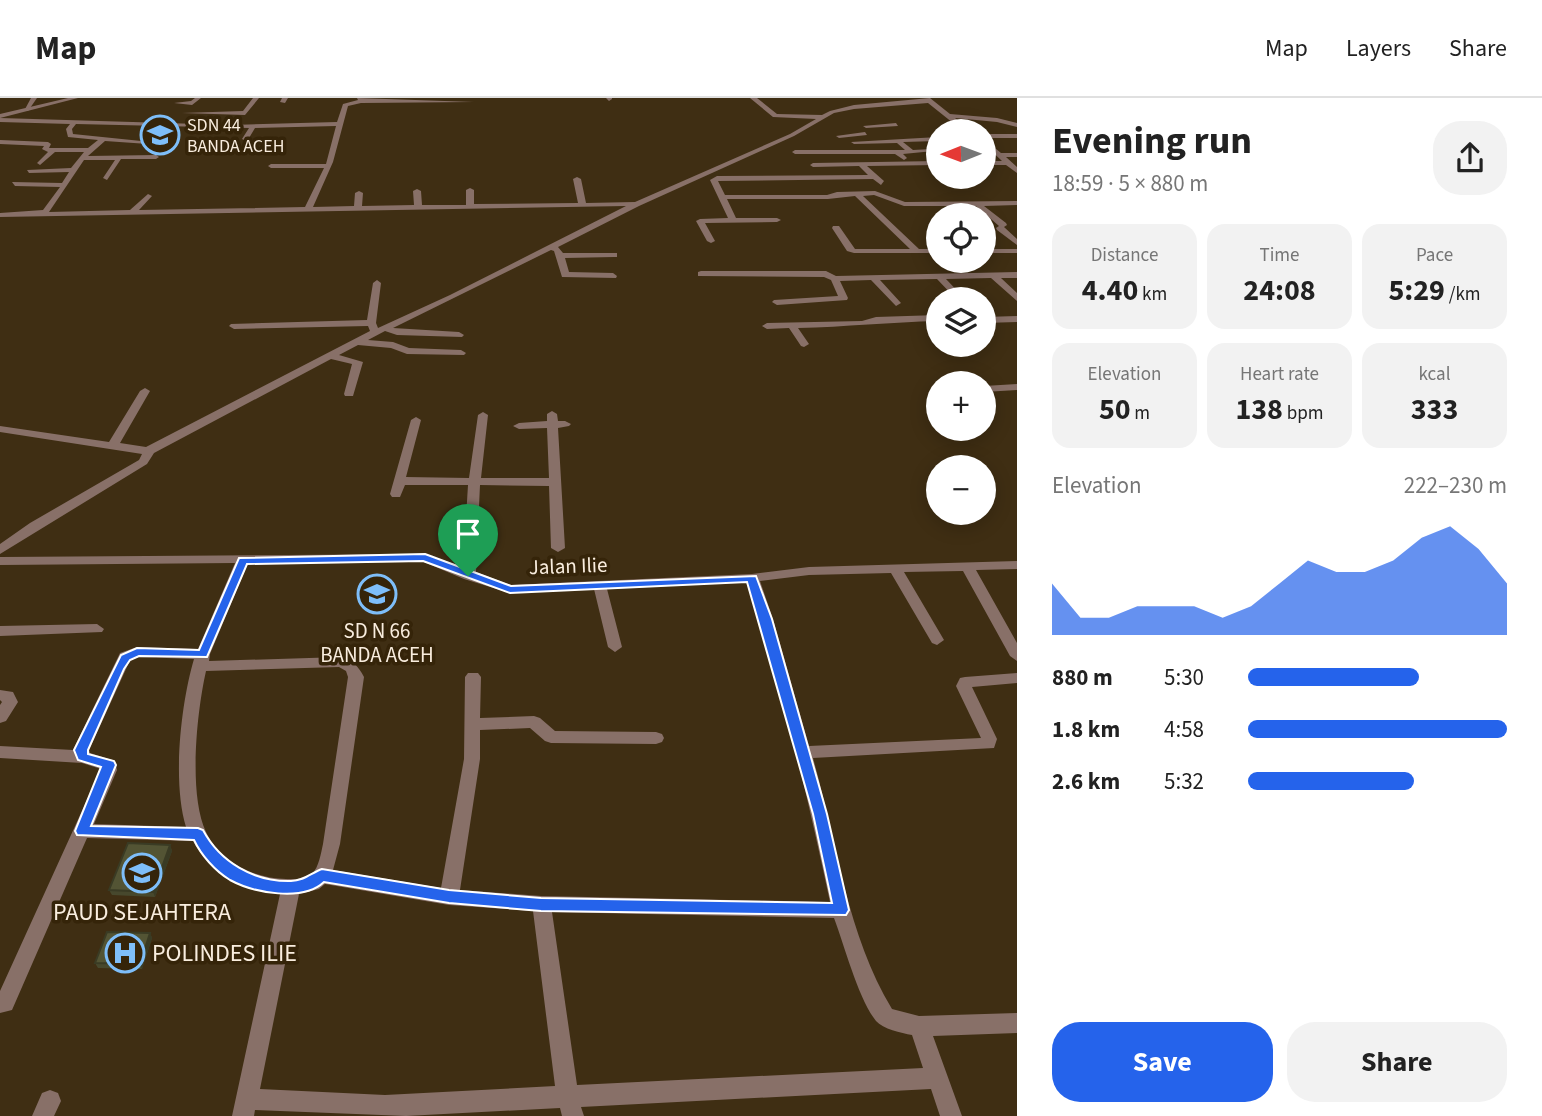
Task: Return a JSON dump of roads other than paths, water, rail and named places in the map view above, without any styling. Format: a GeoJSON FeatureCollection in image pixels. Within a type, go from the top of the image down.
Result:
{"type":"FeatureCollection","features":[{"type":"Feature","properties":{"kind":"street"},"geometry":{"type":"LineString","coordinates":[[26,110],[34,98]]}},
{"type":"Feature","properties":{"kind":"street"},"geometry":{"type":"LineString","coordinates":[[1,117],[75,98]]}},
{"type":"Feature","properties":{"kind":"street"},"geometry":{"type":"LineString","coordinates":[[177,103],[192,103],[198,98]]}},
{"type":"Feature","properties":{"kind":"street"},"geometry":{"type":"LineString","coordinates":[[185,113],[245,113],[256,98]]}},
{"type":"Feature","properties":{"kind":"street"},"geometry":{"type":"LineString","coordinates":[[753,98],[775,116],[825,117]]}},
{"type":"Feature","properties":{"kind":"street"},"geometry":{"type":"LineString","coordinates":[[308,209],[328,166],[346,104],[360,99],[471,102]]}},
{"type":"Feature","properties":{"kind":"street"},"geometry":{"type":"LineString","coordinates":[[0,429],[148,451],[356,342],[377,328],[453,297],[636,204],[792,135],[832,112],[853,107],[930,101],[951,119]]}},
{"type":"Feature","properties":{"kind":"street"},"geometry":{"type":"LineString","coordinates":[[208,113],[217,102]]}},
{"type":"Feature","properties":{"kind":"street"},"geometry":{"type":"LineString","coordinates":[[210,130],[226,113]]}},
{"type":"Feature","properties":{"kind":"street"},"geometry":{"type":"LineString","coordinates":[[947,116],[997,120],[1017,125]]}},
{"type":"Feature","properties":{"kind":"street"},"geometry":{"type":"LineString","coordinates":[[1,117],[210,130],[341,124]]}},
{"type":"Feature","properties":{"kind":"street"},"geometry":{"type":"LineString","coordinates":[[74,123],[69,128],[70,136],[148,142]]}},
{"type":"Feature","properties":{"kind":"street"},"geometry":{"type":"LineString","coordinates":[[876,125],[911,152]]}},
{"type":"Feature","properties":{"kind":"street"},"geometry":{"type":"LineString","coordinates":[[866,126],[896,125]]}},
{"type":"Feature","properties":{"kind":"street"},"geometry":{"type":"LineString","coordinates":[[250,146],[251,141],[245,139],[253,127]]}},
{"type":"Feature","properties":{"kind":"street"},"geometry":{"type":"LineString","coordinates":[[887,133],[840,139],[926,144]]}},
{"type":"Feature","properties":{"kind":"street"},"geometry":{"type":"LineString","coordinates":[[996,139],[1017,136]]}},
{"type":"Feature","properties":{"kind":"street"},"geometry":{"type":"LineString","coordinates":[[35,219],[48,210],[81,158],[103,140]]}},
{"type":"Feature","properties":{"kind":"street"},"geometry":{"type":"LineString","coordinates":[[0,142],[48,144],[45,149],[50,150],[88,150]]}},
{"type":"Feature","properties":{"kind":"street"},"geometry":{"type":"LineString","coordinates":[[4,151],[15,143]]}},
{"type":"Feature","properties":{"kind":"street"},"geometry":{"type":"LineString","coordinates":[[795,152],[911,152],[926,148]]}},
{"type":"Feature","properties":{"kind":"street"},"geometry":{"type":"LineString","coordinates":[[40,163],[52,152],[50,150]]}},
{"type":"Feature","properties":{"kind":"street"},"geometry":{"type":"LineString","coordinates":[[897,152],[911,163]]}},
{"type":"Feature","properties":{"kind":"street"},"geometry":{"type":"LineString","coordinates":[[996,152],[1017,172]]}},
{"type":"Feature","properties":{"kind":"street"},"geometry":{"type":"LineString","coordinates":[[999,155],[1017,155]]}},
{"type":"Feature","properties":{"kind":"street"},"geometry":{"type":"LineString","coordinates":[[81,158],[156,158]]}},
{"type":"Feature","properties":{"kind":"street"},"geometry":{"type":"LineString","coordinates":[[107,178],[119,158]]}},
{"type":"Feature","properties":{"kind":"street"},"geometry":{"type":"LineString","coordinates":[[813,165],[926,163]]}},
{"type":"Feature","properties":{"kind":"street"},"geometry":{"type":"LineString","coordinates":[[996,163],[1007,163]]}},
{"type":"Feature","properties":{"kind":"street"},"geometry":{"type":"LineString","coordinates":[[861,164],[881,183]]}},
{"type":"Feature","properties":{"kind":"street"},"geometry":{"type":"LineString","coordinates":[[271,166],[328,166]]}},
{"type":"Feature","properties":{"kind":"street"},"geometry":{"type":"LineString","coordinates":[[29,171],[71,170]]}},
{"type":"Feature","properties":{"kind":"street"},"geometry":{"type":"LineString","coordinates":[[789,177],[804,197]]}},
{"type":"Feature","properties":{"kind":"street"},"geometry":{"type":"LineString","coordinates":[[827,177],[841,194]]}},
{"type":"Feature","properties":{"kind":"street"},"geometry":{"type":"LineString","coordinates":[[847,177],[858,192],[917,251]]}},
{"type":"Feature","properties":{"kind":"street"},"geometry":{"type":"LineString","coordinates":[[733,220],[714,180],[873,177]]}},
{"type":"Feature","properties":{"kind":"street"},"geometry":{"type":"LineString","coordinates":[[577,178],[582,203]]}},
{"type":"Feature","properties":{"kind":"street"},"geometry":{"type":"LineString","coordinates":[[750,178],[765,201]]}},
{"type":"Feature","properties":{"kind":"street"},"geometry":{"type":"LineString","coordinates":[[15,184],[62,185]]}},
{"type":"Feature","properties":{"kind":"street"},"geometry":{"type":"LineString","coordinates":[[470,190],[470,207]]}},
{"type":"Feature","properties":{"kind":"street"},"geometry":{"type":"LineString","coordinates":[[417,191],[418,207]]}},
{"type":"Feature","properties":{"kind":"street"},"geometry":{"type":"LineString","coordinates":[[722,197],[765,201],[858,192],[881,194],[904,204],[926,204]]}},
{"type":"Feature","properties":{"kind":"street"},"geometry":{"type":"LineString","coordinates":[[351,219],[359,193]]}},
{"type":"Feature","properties":{"kind":"street"},"geometry":{"type":"LineString","coordinates":[[132,213],[148,196]]}},
{"type":"Feature","properties":{"kind":"street"},"geometry":{"type":"LineString","coordinates":[[35,219],[132,213],[636,204]]}},
{"type":"Feature","properties":{"kind":"street"},"geometry":{"type":"LineString","coordinates":[[996,205],[1017,204]]}},
{"type":"Feature","properties":{"kind":"street"},"geometry":{"type":"LineString","coordinates":[[0,215],[63,224]]}},
{"type":"Feature","properties":{"kind":"street"},"geometry":{"type":"LineString","coordinates":[[711,242],[700,221],[777,220]]}},
{"type":"Feature","properties":{"kind":"street"},"geometry":{"type":"LineString","coordinates":[[996,221],[1017,243]]}},
{"type":"Feature","properties":{"kind":"street"},"geometry":{"type":"LineString","coordinates":[[836,228],[852,250],[926,251]]}},
{"type":"Feature","properties":{"kind":"street"},"geometry":{"type":"LineString","coordinates":[[551,247],[558,250],[565,275],[614,276]]}},
{"type":"Feature","properties":{"kind":"street"},"geometry":{"type":"LineString","coordinates":[[996,251],[1017,251]]}},
{"type":"Feature","properties":{"kind":"street"},"geometry":{"type":"LineString","coordinates":[[559,256],[614,255]]}},
{"type":"Feature","properties":{"kind":"street"},"geometry":{"type":"LineString","coordinates":[[701,274],[828,274],[835,279],[844,298],[778,302]]}},
{"type":"Feature","properties":{"kind":"street"},"geometry":{"type":"LineString","coordinates":[[993,275],[1017,298]]}},
{"type":"Feature","properties":{"kind":"street"},"geometry":{"type":"LineString","coordinates":[[835,279],[1017,275]]}},
{"type":"Feature","properties":{"kind":"street"},"geometry":{"type":"LineString","coordinates":[[939,276],[950,287]]}},
{"type":"Feature","properties":{"kind":"street"},"geometry":{"type":"LineString","coordinates":[[873,277],[896,303]]}},
{"type":"Feature","properties":{"kind":"street"},"geometry":{"type":"LineString","coordinates":[[377,283],[377,328]]}},
{"type":"Feature","properties":{"kind":"street"},"geometry":{"type":"LineString","coordinates":[[767,326],[863,324],[876,320],[926,318]]}},
{"type":"Feature","properties":{"kind":"street"},"geometry":{"type":"LineString","coordinates":[[996,320],[1017,319]]}},
{"type":"Feature","properties":{"kind":"street"},"geometry":{"type":"LineString","coordinates":[[234,326],[377,328],[397,332],[459,335]]}},
{"type":"Feature","properties":{"kind":"street"},"geometry":{"type":"LineString","coordinates":[[792,326],[804,344]]}},
{"type":"Feature","properties":{"kind":"street"},"geometry":{"type":"LineString","coordinates":[[356,342],[393,345],[407,351],[461,353]]}},
{"type":"Feature","properties":{"kind":"street"},"geometry":{"type":"LineString","coordinates":[[329,356],[358,362],[349,394]]}},
{"type":"Feature","properties":{"kind":"street"},"geometry":{"type":"LineString","coordinates":[[996,388],[1017,387]]}},
{"type":"Feature","properties":{"kind":"street"},"geometry":{"type":"LineString","coordinates":[[113,444],[145,391]]}},
{"type":"Feature","properties":{"kind":"street"},"geometry":{"type":"LineString","coordinates":[[468,576],[474,483],[484,415]]}},
{"type":"Feature","properties":{"kind":"street"},"geometry":{"type":"LineString","coordinates":[[396,494],[416,420]]}},
{"type":"Feature","properties":{"kind":"street"},"geometry":{"type":"LineString","coordinates":[[519,426],[556,421],[558,548]]}},
{"type":"Feature","properties":{"kind":"street"},"geometry":{"type":"LineString","coordinates":[[0,550],[34,526],[144,463],[148,458],[148,451]]}},
{"type":"Feature","properties":{"kind":"street"},"geometry":{"type":"LineString","coordinates":[[400,481],[555,482]]}},
{"type":"Feature","properties":{"kind":"street","name":"Jalan Ilie"},"geometry":{"type":"LineString","coordinates":[[0,561],[425,558],[468,576],[510,589],[752,578],[809,571],[1016,566]]}},
{"type":"Feature","properties":{"kind":"street"},"geometry":{"type":"LineString","coordinates":[[82,757],[81,750],[118,669],[129,654],[151,652],[201,660],[341,662],[352,668],[356,677],[331,845],[322,876],[314,883],[291,887],[261,884],[235,875],[206,850],[193,825],[188,796],[191,702],[201,660],[243,560]]}},
{"type":"Feature","properties":{"kind":"street"},"geometry":{"type":"LineString","coordinates":[[967,566],[1017,656]]}},
{"type":"Feature","properties":{"kind":"street"},"geometry":{"type":"LineString","coordinates":[[895,569],[937,640]]}},
{"type":"Feature","properties":{"kind":"street"},"geometry":{"type":"LineString","coordinates":[[752,578],[766,619],[820,814],[841,910],[873,996],[885,1016],[901,1023],[919,1026],[1017,1023]]}},
{"type":"Feature","properties":{"kind":"street"},"geometry":{"type":"LineString","coordinates":[[600,587],[615,647]]}},
{"type":"Feature","properties":{"kind":"street"},"geometry":{"type":"LineString","coordinates":[[0,631],[97,629]]}},
{"type":"Feature","properties":{"kind":"street"},"geometry":{"type":"LineString","coordinates":[[449,897],[472,759],[473,677]]}},
{"type":"Feature","properties":{"kind":"street"},"geometry":{"type":"LineString","coordinates":[[802,752],[988,744],[989,739],[964,686],[965,682],[1017,678]]}},
{"type":"Feature","properties":{"kind":"street"},"geometry":{"type":"LineString","coordinates":[[0,695],[8,696],[10,702],[0,717]]}},
{"type":"Feature","properties":{"kind":"street"},"geometry":{"type":"LineString","coordinates":[[472,724],[534,722],[551,737],[656,738]]}},
{"type":"Feature","properties":{"kind":"street"},"geometry":{"type":"LineString","coordinates":[[0,751],[82,757],[109,765],[5,1003],[0,1003]]}},
{"type":"Feature","properties":{"kind":"street"},"geometry":{"type":"LineString","coordinates":[[82,831],[198,834]]}},
{"type":"Feature","properties":{"kind":"street"},"geometry":{"type":"LineString","coordinates":[[322,876],[449,897],[541,904],[841,910]]}},
{"type":"Feature","properties":{"kind":"street"},"geometry":{"type":"LineString","coordinates":[[291,887],[244,1108],[570,1107],[724,1087],[938,1078]]}},
{"type":"Feature","properties":{"kind":"street"},"geometry":{"type":"LineString","coordinates":[[541,904],[570,1107]]}},
{"type":"Feature","properties":{"kind":"street"},"geometry":{"type":"LineString","coordinates":[[919,1026],[951,1116]]}},
{"type":"Feature","properties":{"kind":"place","name":"SDN 44 BANDA ACEH"},"geometry":{"type":"Point","coordinates":[160,135]}},
{"type":"Feature","properties":{"kind":"place","name":"SD N 66 BANDA ACEH"},"geometry":{"type":"Point","coordinates":[377,594]}},
{"type":"Feature","properties":{"kind":"place","name":"PAUD SEJAHTERA"},"geometry":{"type":"Point","coordinates":[142,873]}},
{"type":"Feature","properties":{"kind":"place","name":"POLINDES ILIE"},"geometry":{"type":"Point","coordinates":[125,953]}}]}
